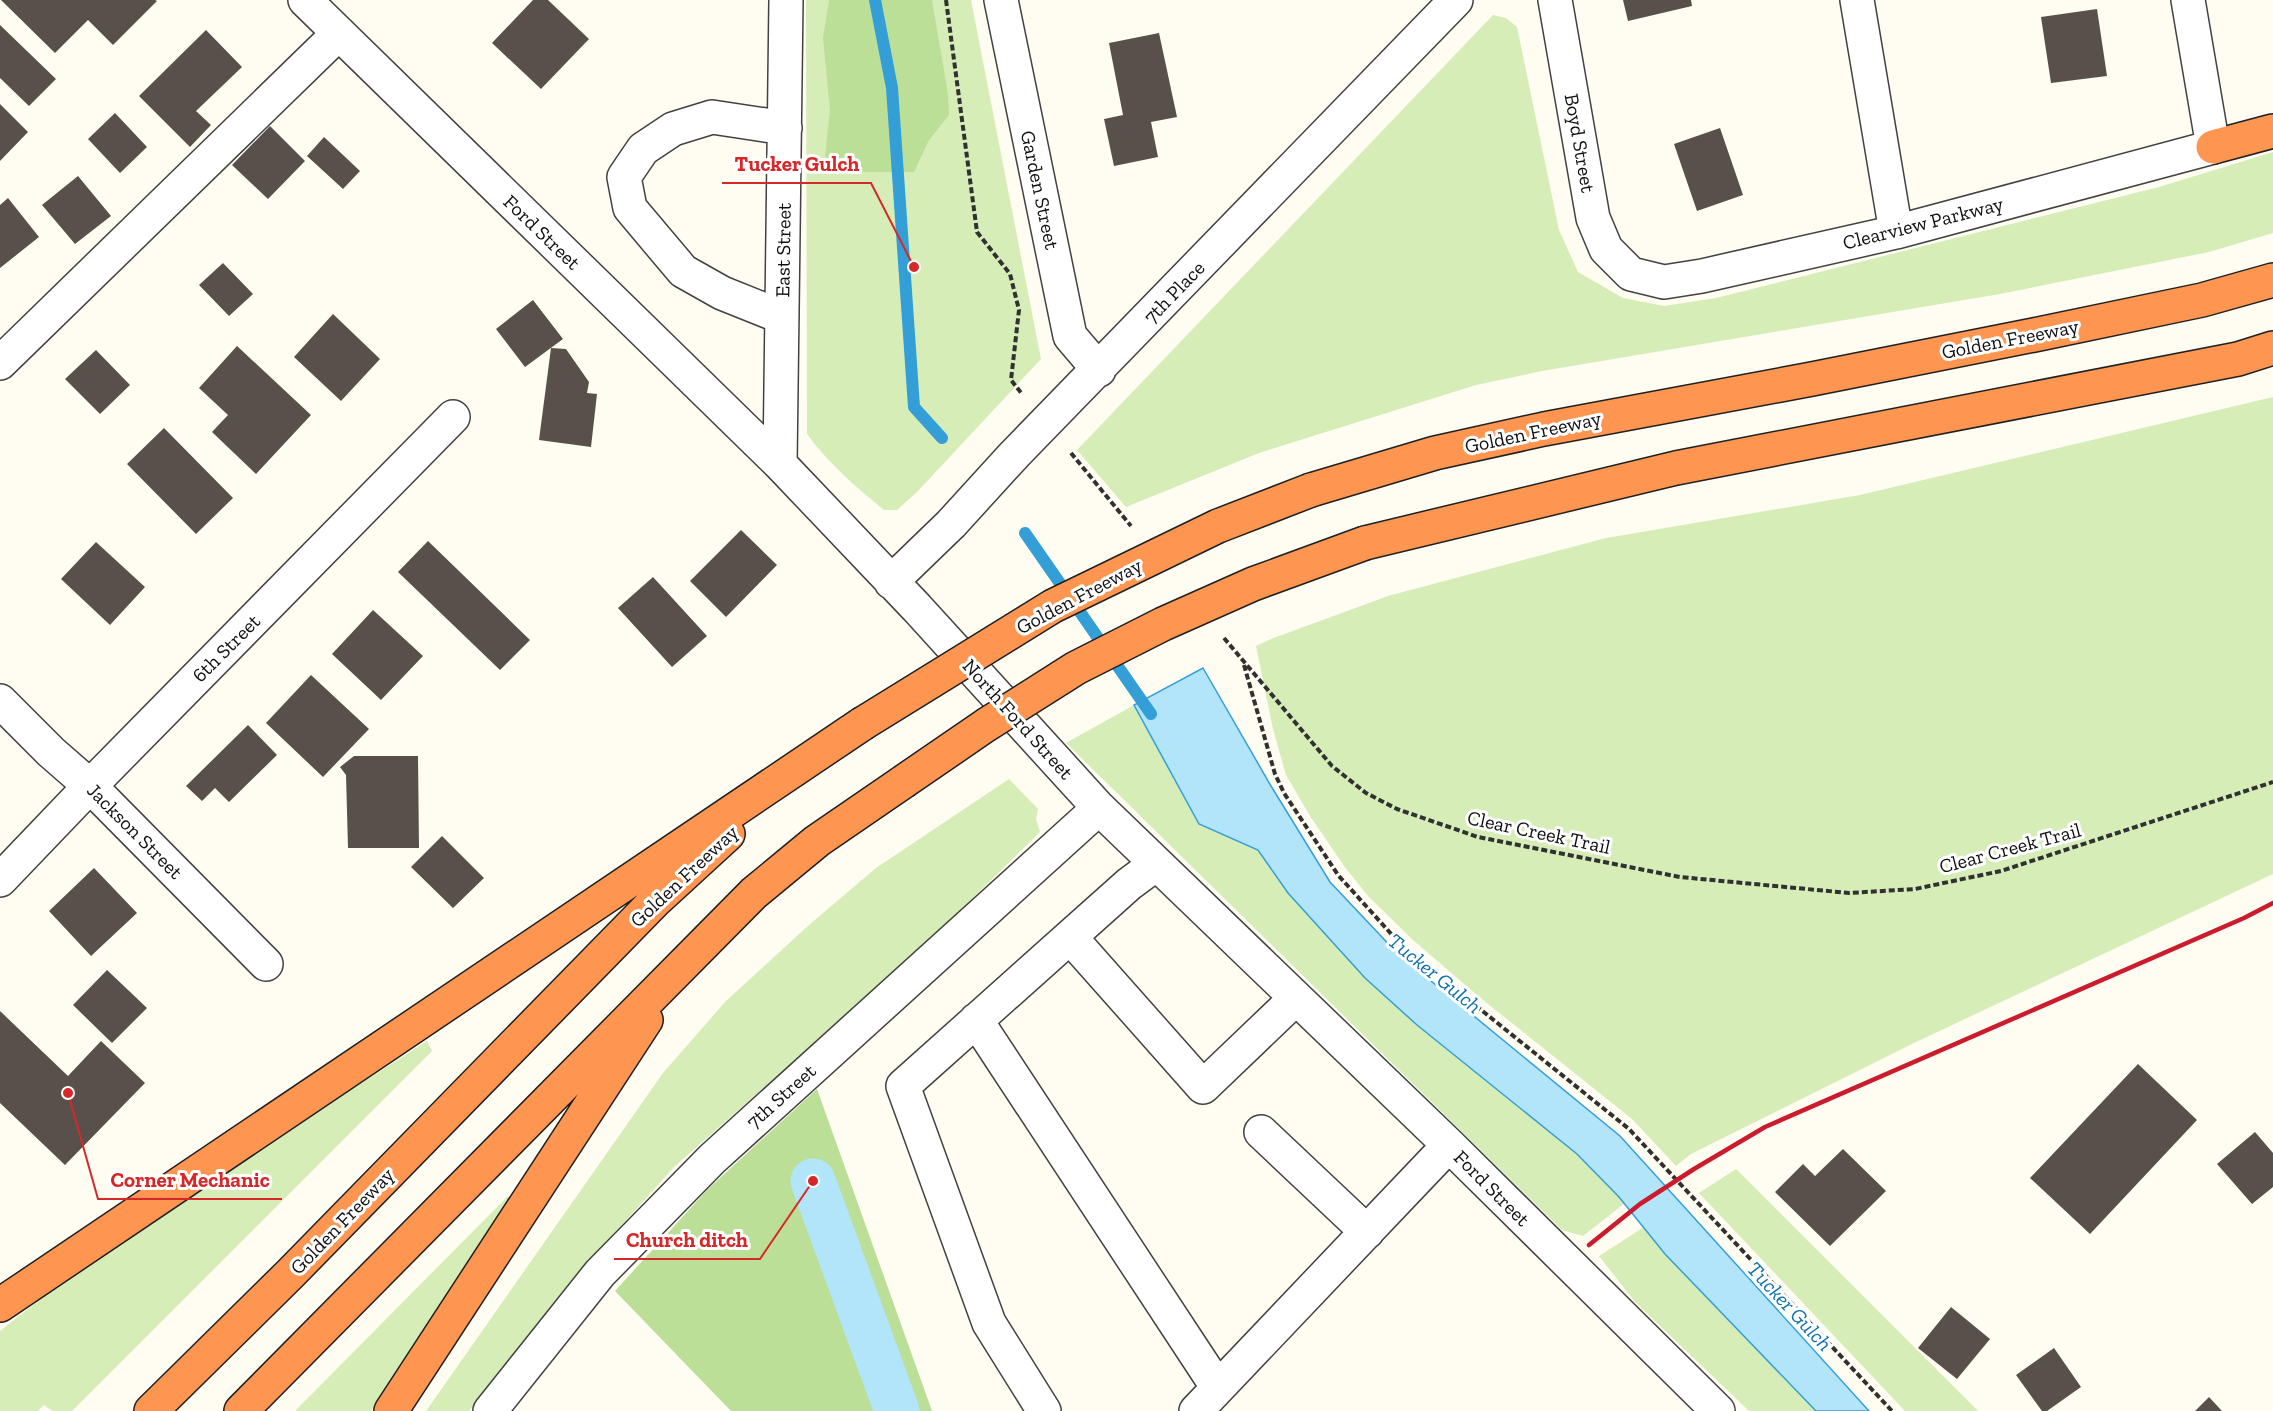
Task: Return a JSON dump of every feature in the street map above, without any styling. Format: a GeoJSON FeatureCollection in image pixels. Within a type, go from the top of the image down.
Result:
{"type":"FeatureCollection","features":[{"type":"Feature","properties":{"kind":"highway"},"geometry":{"type":"LineString","coordinates":[[2213,147],[2273,131]]}},
{"type":"Feature","properties":{"kind":"highway","name":"Golden Freeway"},"geometry":{"type":"LineString","coordinates":[[151,1411],[290,1274],[656,900],[764,802],[862,724],[1053,606],[1218,526],[1311,490],[1435,453],[1544,429],[2034,335],[2202,300],[2273,280]]}},
{"type":"Feature","properties":{"kind":"highway"},"geometry":{"type":"LineString","coordinates":[[241,1411],[685,961],[763,885],[817,841],[986,724],[1076,668],[1163,624],[1253,584],[1365,543],[1676,468],[2226,361],[2273,348]]}},
{"type":"Feature","properties":{"kind":"highway"},"geometry":{"type":"LineString","coordinates":[[0,1305],[862,724]]}},
{"type":"Feature","properties":{"kind":"highway"},"geometry":{"type":"LineString","coordinates":[[391,1411],[685,961]]}},
{"type":"Feature","properties":{"kind":"street","name":"Ford Street"},"geometry":{"type":"LineString","coordinates":[[305,0],[780,464]]}},
{"type":"Feature","properties":{"kind":"street","name":"East Street"},"geometry":{"type":"LineString","coordinates":[[780,464],[786,0]]}},
{"type":"Feature","properties":{"kind":"street","name":"Garden Street"},"geometry":{"type":"LineString","coordinates":[[1001,0],[1071,336],[1099,370]]}},
{"type":"Feature","properties":{"kind":"street","name":"7th Place"},"geometry":{"type":"LineString","coordinates":[[891,582],[951,524],[1014,455],[1456,0]]}},
{"type":"Feature","properties":{"kind":"street","name":"Boyd Street"},"geometry":{"type":"LineString","coordinates":[[1555,0],[1593,218],[1606,249],[1631,274]]}},
{"type":"Feature","properties":{"kind":"street"},"geometry":{"type":"LineString","coordinates":[[1857,0],[1896,232]]}},
{"type":"Feature","properties":{"kind":"street"},"geometry":{"type":"LineString","coordinates":[[2188,0],[2213,147]]}},
{"type":"Feature","properties":{"kind":"street"},"geometry":{"type":"LineString","coordinates":[[0,363],[339,33]]}},
{"type":"Feature","properties":{"kind":"street"},"geometry":{"type":"LineString","coordinates":[[782,317],[722,293],[683,271],[630,208],[624,177],[643,149],[673,129],[712,117],[785,128]]}},
{"type":"Feature","properties":{"kind":"street","name":"Clearview Parkway"},"geometry":{"type":"LineString","coordinates":[[1631,274],[1664,282],[1702,276],[1896,232],[2213,147]]}},
{"type":"Feature","properties":{"kind":"street","name":"6th Street"},"geometry":{"type":"LineString","coordinates":[[0,880],[453,417]]}},
{"type":"Feature","properties":{"kind":"street","name":"North Ford Street"},"geometry":{"type":"LineString","coordinates":[[780,464],[1099,807],[1264,967]]}},
{"type":"Feature","properties":{"kind":"street","name":"Jackson Street"},"geometry":{"type":"LineString","coordinates":[[0,701],[51,752],[90,786],[266,964]]}},
{"type":"Feature","properties":{"kind":"street","name":"7th Street"},"geometry":{"type":"LineString","coordinates":[[490,1411],[600,1273],[712,1159],[1099,807]]}},
{"type":"Feature","properties":{"kind":"street"},"geometry":{"type":"LineString","coordinates":[[1044,1411],[989,1323],[903,1086],[1070,937],[1156,864]]}},
{"type":"Feature","properties":{"kind":"street"},"geometry":{"type":"LineString","coordinates":[[1070,937],[1203,1087],[1296,998]]}},
{"type":"Feature","properties":{"kind":"street","name":"Ford Street"},"geometry":{"type":"LineString","coordinates":[[1264,967],[1449,1145],[1718,1411]]}},
{"type":"Feature","properties":{"kind":"street"},"geometry":{"type":"LineString","coordinates":[[976,1020],[1218,1388]]}},
{"type":"Feature","properties":{"kind":"street"},"geometry":{"type":"LineString","coordinates":[[1261,1132],[1367,1232]]}},
{"type":"Feature","properties":{"kind":"street"},"geometry":{"type":"LineString","coordinates":[[1196,1411],[1449,1145]]}},
{"type":"Feature","properties":{"kind":"path","name":"Clear Creek Trail"},"geometry":{"type":"LineString","coordinates":[[1892,1411],[1629,1130],[1403,947],[1338,875],[1284,794],[1275,774],[1243,661],[1332,766],[1366,794],[1376,799],[1397,809],[1478,837],[1680,877],[1849,893],[1915,889],[2001,871],[2273,782]]}},
{"type":"Feature","properties":{"kind":"green space"},"geometry":{"type":"Polygon","coordinates":[[[806,0],[971,0],[1041,359],[917,492],[897,510],[884,510],[874,502],[833,465],[807,434],[806,0]]]}},
{"type":"Feature","properties":{"kind":"green space"},"geometry":{"type":"Polygon","coordinates":[[[829,0],[932,0],[948,94],[949,115],[929,140],[914,172],[840,172],[825,156],[830,110],[823,38],[829,0]]]}},
{"type":"Feature","properties":{"kind":"green space"},"geometry":{"type":"Polygon","coordinates":[[[1493,15],[1506,18],[1517,27],[1559,230],[1578,272],[1623,298],[1664,306],[1716,298],[2159,187],[2273,152],[2273,233],[2209,252],[2000,294],[1542,371],[1476,385],[1259,453],[1126,507],[1077,450],[1493,15]]]}},
{"type":"Feature","properties":{"kind":"green space"},"geometry":{"type":"Polygon","coordinates":[[[2273,397],[2273,874],[1914,1043],[1691,1154],[1676,1166],[1632,1119],[1478,996],[1413,940],[1368,896],[1344,866],[1310,816],[1286,775],[1273,729],[1256,646],[1271,639],[1388,596],[1606,538],[1860,495],[2273,397]]]}},
{"type":"Feature","properties":{"kind":"green space"},"geometry":{"type":"Polygon","coordinates":[[[1134,705],[1199,824],[1258,850],[1288,893],[1365,978],[1417,1025],[1577,1154],[1625,1203],[1583,1236],[1562,1230],[1066,743],[1134,705]]]}},
{"type":"Feature","properties":{"kind":"green space"},"geometry":{"type":"Polygon","coordinates":[[[1009,779],[1038,809],[1036,819],[1040,832],[929,941],[674,1167],[610,1238],[469,1411],[426,1411],[663,1073],[726,1001],[809,925],[876,868],[1009,779]]]}},
{"type":"Feature","properties":{"kind":"green space"},"geometry":{"type":"Polygon","coordinates":[[[427,1041],[432,1051],[72,1411],[52,1411],[44,1405],[38,1411],[0,1411],[0,1331],[146,1216],[427,1041]]]}},
{"type":"Feature","properties":{"kind":"green space"},"geometry":{"type":"Polygon","coordinates":[[[817,1089],[932,1411],[731,1411],[615,1291],[708,1189],[817,1089]]]}},
{"type":"Feature","properties":{"kind":"green space"},"geometry":{"type":"Polygon","coordinates":[[[1736,1169],[1978,1411],[1905,1411],[1699,1193],[1736,1169]]]}},
{"type":"Feature","properties":{"kind":"green space"},"geometry":{"type":"Polygon","coordinates":[[[508,1196],[512,1201],[371,1411],[295,1411],[508,1196]]]}},
{"type":"Feature","properties":{"kind":"green space"},"geometry":{"type":"Polygon","coordinates":[[[1644,1227],[1665,1254],[1816,1411],[1749,1411],[1635,1302],[1599,1256],[1644,1227]]]}},
{"type":"Feature","properties":{"kind":"water","name":"Tucker Gulch"},"geometry":{"type":"Polygon","coordinates":[[[1203,668],[1330,882],[1397,953],[1620,1136],[1869,1411],[1816,1411],[1665,1254],[1619,1197],[1577,1154],[1417,1025],[1365,978],[1288,893],[1258,850],[1199,824],[1134,705],[1203,668]]]}},
{"type":"Feature","properties":{"kind":"building"},"geometry":{"type":"Polygon","coordinates":[[[1,0],[157,1],[113,45],[88,20],[55,53],[1,0]]]}},
{"type":"Feature","properties":{"kind":"building"},"geometry":{"type":"Polygon","coordinates":[[[533,0],[548,0],[589,39],[541,89],[492,43],[533,0]]]}},
{"type":"Feature","properties":{"kind":"building"},"geometry":{"type":"Polygon","coordinates":[[[1623,0],[1691,0],[1692,6],[1628,21],[1623,0]]]}},
{"type":"Feature","properties":{"kind":"building"},"geometry":{"type":"Polygon","coordinates":[[[2097,9],[2107,76],[2051,83],[2041,17],[2097,9]]]}},
{"type":"Feature","properties":{"kind":"building"},"geometry":{"type":"Polygon","coordinates":[[[0,25],[56,79],[29,106],[0,78],[0,25]]]}},
{"type":"Feature","properties":{"kind":"building"},"geometry":{"type":"Polygon","coordinates":[[[206,30],[242,67],[196,111],[211,125],[190,147],[139,96],[206,30]]]}},
{"type":"Feature","properties":{"kind":"building"},"geometry":{"type":"Polygon","coordinates":[[[1159,33],[1177,117],[1151,122],[1158,157],[1114,166],[1104,119],[1123,115],[1109,43],[1159,33]]]}},
{"type":"Feature","properties":{"kind":"building"},"geometry":{"type":"Polygon","coordinates":[[[0,104],[28,132],[0,161],[0,104]]]}},
{"type":"Feature","properties":{"kind":"building"},"geometry":{"type":"Polygon","coordinates":[[[115,113],[147,147],[120,173],[88,139],[115,113]]]}},
{"type":"Feature","properties":{"kind":"building"},"geometry":{"type":"Polygon","coordinates":[[[270,126],[305,161],[268,199],[232,165],[270,126]]]}},
{"type":"Feature","properties":{"kind":"building"},"geometry":{"type":"Polygon","coordinates":[[[1720,128],[1743,195],[1697,211],[1674,144],[1720,128]]]}},
{"type":"Feature","properties":{"kind":"building"},"geometry":{"type":"Polygon","coordinates":[[[324,137],[360,171],[343,189],[307,156],[324,137]]]}},
{"type":"Feature","properties":{"kind":"building"},"geometry":{"type":"Polygon","coordinates":[[[78,176],[111,216],[75,244],[42,205],[78,176]]]}},
{"type":"Feature","properties":{"kind":"building"},"geometry":{"type":"Polygon","coordinates":[[[8,198],[39,237],[0,268],[0,205],[8,198]]]}},
{"type":"Feature","properties":{"kind":"building"},"geometry":{"type":"Polygon","coordinates":[[[223,263],[253,294],[229,316],[199,285],[223,263]]]}},
{"type":"Feature","properties":{"kind":"building"},"geometry":{"type":"Polygon","coordinates":[[[533,300],[563,339],[525,367],[496,329],[533,300]]]}},
{"type":"Feature","properties":{"kind":"building"},"geometry":{"type":"Polygon","coordinates":[[[333,314],[380,359],[341,401],[294,357],[333,314]]]}},
{"type":"Feature","properties":{"kind":"building"},"geometry":{"type":"Polygon","coordinates":[[[237,346],[311,415],[256,474],[212,432],[228,415],[199,388],[237,346]]]}},
{"type":"Feature","properties":{"kind":"building"},"geometry":{"type":"Polygon","coordinates":[[[551,348],[566,349],[589,382],[587,393],[597,394],[591,447],[539,440],[551,348]]]}},
{"type":"Feature","properties":{"kind":"building"},"geometry":{"type":"Polygon","coordinates":[[[96,350],[130,385],[100,414],[65,379],[96,350]]]}},
{"type":"Feature","properties":{"kind":"building"},"geometry":{"type":"Polygon","coordinates":[[[164,428],[233,498],[196,534],[127,464],[164,428]]]}},
{"type":"Feature","properties":{"kind":"building"},"geometry":{"type":"Polygon","coordinates":[[[741,530],[777,565],[726,617],[690,581],[741,530]]]}},
{"type":"Feature","properties":{"kind":"building"},"geometry":{"type":"Polygon","coordinates":[[[428,541],[530,640],[500,670],[398,572],[428,541]]]}},
{"type":"Feature","properties":{"kind":"building"},"geometry":{"type":"Polygon","coordinates":[[[96,542],[145,587],[110,625],[61,579],[96,542]]]}},
{"type":"Feature","properties":{"kind":"building"},"geometry":{"type":"Polygon","coordinates":[[[653,577],[707,636],[672,667],[618,608],[653,577]]]}},
{"type":"Feature","properties":{"kind":"building"},"geometry":{"type":"Polygon","coordinates":[[[373,610],[423,656],[381,700],[332,654],[373,610]]]}},
{"type":"Feature","properties":{"kind":"building"},"geometry":{"type":"Polygon","coordinates":[[[311,675],[369,729],[323,777],[266,723],[311,675]]]}},
{"type":"Feature","properties":{"kind":"building"},"geometry":{"type":"Polygon","coordinates":[[[248,725],[277,755],[229,802],[215,788],[202,801],[186,786],[248,725]]]}},
{"type":"Feature","properties":{"kind":"building"},"geometry":{"type":"Polygon","coordinates":[[[354,756],[418,756],[419,848],[348,848],[346,775],[340,767],[354,756]]]}},
{"type":"Feature","properties":{"kind":"building"},"geometry":{"type":"Polygon","coordinates":[[[442,836],[484,878],[453,908],[411,867],[442,836]]]}},
{"type":"Feature","properties":{"kind":"building"},"geometry":{"type":"Polygon","coordinates":[[[94,868],[137,913],[91,956],[49,911],[94,868]]]}},
{"type":"Feature","properties":{"kind":"building"},"geometry":{"type":"Polygon","coordinates":[[[107,970],[147,1008],[112,1043],[73,1005],[107,970]]]}},
{"type":"Feature","properties":{"kind":"building"},"geometry":{"type":"Polygon","coordinates":[[[0,1011],[68,1076],[101,1041],[145,1083],[65,1165],[0,1103],[0,1011]]]}},
{"type":"Feature","properties":{"kind":"building"},"geometry":{"type":"Polygon","coordinates":[[[2138,1064],[2197,1120],[2090,1234],[2030,1178],[2138,1064]]]}},
{"type":"Feature","properties":{"kind":"building"},"geometry":{"type":"Polygon","coordinates":[[[2255,1132],[2273,1153],[2273,1187],[2252,1204],[2217,1164],[2255,1132]]]}},
{"type":"Feature","properties":{"kind":"building"},"geometry":{"type":"Polygon","coordinates":[[[1843,1149],[1886,1191],[1830,1246],[1775,1192],[1803,1164],[1815,1176],[1843,1149]]]}},
{"type":"Feature","properties":{"kind":"building"},"geometry":{"type":"Polygon","coordinates":[[[1951,1307],[1990,1339],[1957,1379],[1918,1348],[1951,1307]]]}},
{"type":"Feature","properties":{"kind":"building"},"geometry":{"type":"Polygon","coordinates":[[[2054,1348],[2081,1387],[2047,1411],[2042,1411],[2016,1375],[2054,1348]]]}},
{"type":"Feature","properties":{"kind":"building"},"geometry":{"type":"Polygon","coordinates":[[[2209,1397],[2222,1411],[2195,1411],[2209,1397]]]}},
{"type":"Feature","properties":{"kind":"waterway","name":"Tucker Gulch"},"geometry":{"type":"LineString","coordinates":[[875,0],[892,88],[914,407],[942,438]]}},
{"type":"Feature","properties":{"kind":"waterway","name":"Tucker Gulch"},"geometry":{"type":"LineString","coordinates":[[1025,533],[1151,714]]}},
{"type":"Feature","properties":{"kind":"waterway"},"geometry":{"type":"LineString","coordinates":[[813,1181],[897,1411]]}},
{"type":"Feature","properties":{"kind":"railway"},"geometry":{"type":"LineString","coordinates":[[1589,1245],[1640,1204],[1765,1127],[2244,918],[2273,903]]}},
{"type":"Feature","properties":{"kind":"place","name":"Tucker Gulch"},"geometry":{"type":"Point","coordinates":[914,267]}},
{"type":"Feature","properties":{"kind":"place","name":"Corner Mechanic"},"geometry":{"type":"Point","coordinates":[68,1093]}},
{"type":"Feature","properties":{"kind":"place","name":"Church ditch"},"geometry":{"type":"Point","coordinates":[813,1181]}}]}
